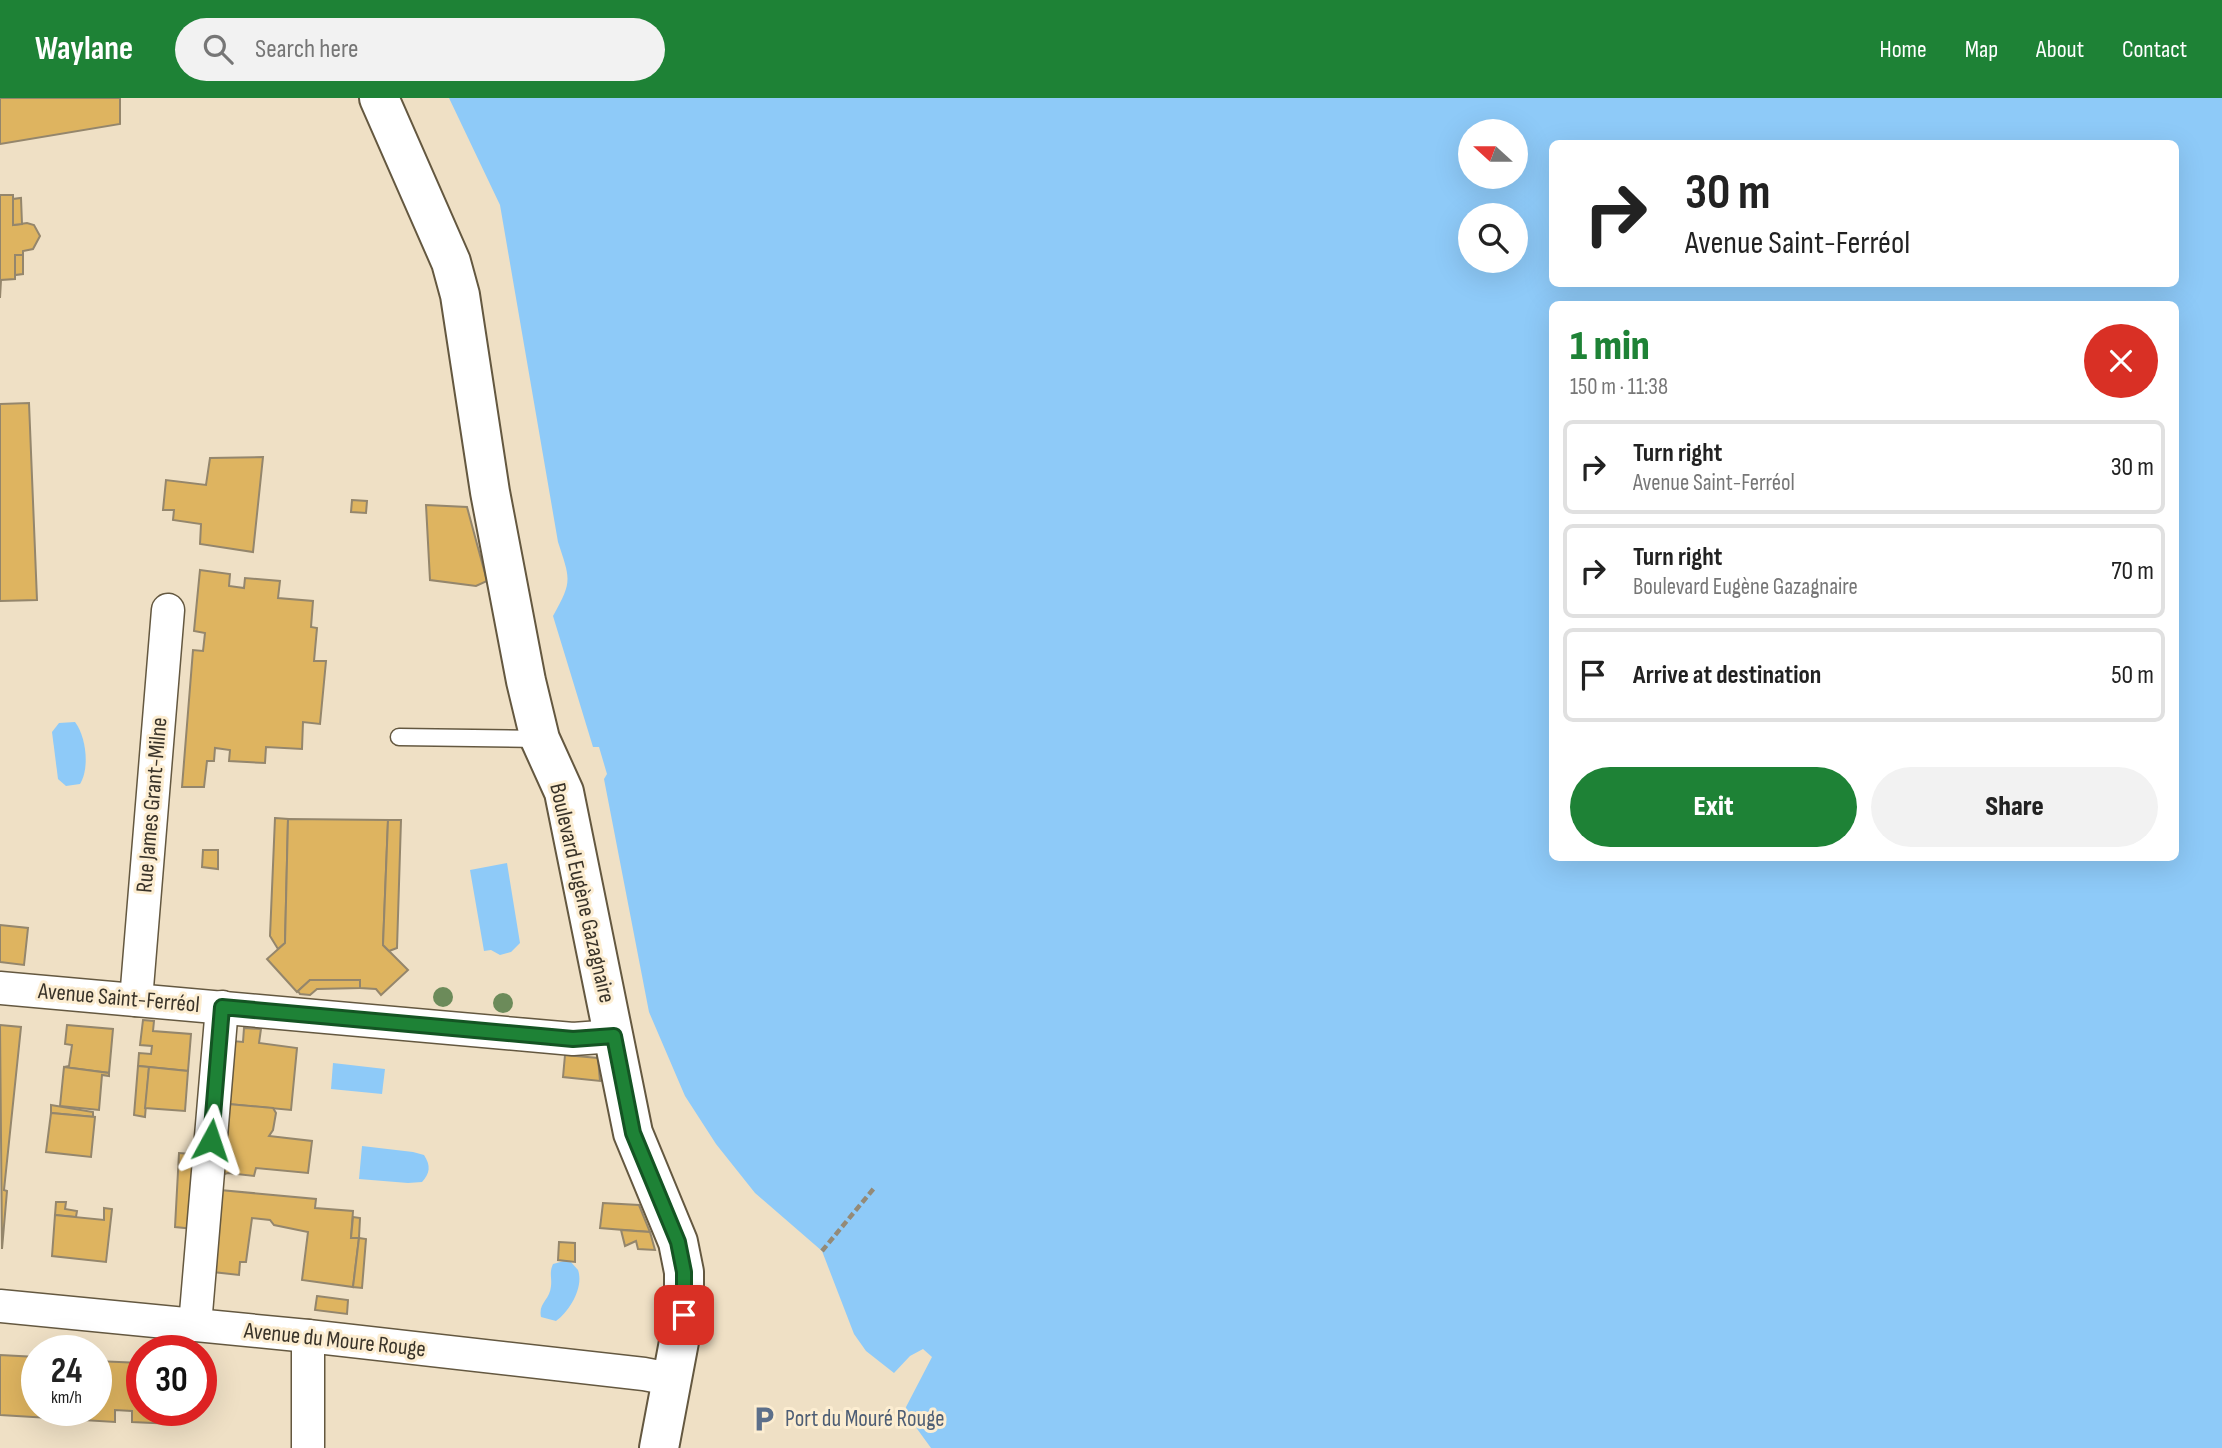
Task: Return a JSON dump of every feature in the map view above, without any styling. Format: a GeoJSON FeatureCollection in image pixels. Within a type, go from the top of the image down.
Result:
{"type":"FeatureCollection","features":[{"type":"Feature","properties":{"kind":"street","name":"Boulevard Eugène Gazagnaire"},"geometry":{"type":"LineString","coordinates":[[379,98],[450,262],[460,295],[490,492],[526,681],[540,739],[564,792],[633,1133],[678,1242],[684,1272],[684,1315],[659,1448]]}},
{"type":"Feature","properties":{"kind":"street","name":"Rue James Grant-Milne"},"geometry":{"type":"LineString","coordinates":[[136,1000],[168,610]]}},
{"type":"Feature","properties":{"kind":"street","name":"Avenue Saint-Ferréol"},"geometry":{"type":"LineString","coordinates":[[0,988],[573,1039],[614,1036]]}},
{"type":"Feature","properties":{"kind":"street"},"geometry":{"type":"LineString","coordinates":[[195,1325],[222,1007]]}},
{"type":"Feature","properties":{"kind":"street","name":"Avenue du Moure Rouge"},"geometry":{"type":"LineString","coordinates":[[0,1306],[308,1336],[670,1379]]}},
{"type":"Feature","properties":{"kind":"street"},"geometry":{"type":"LineString","coordinates":[[308,1336],[308,1448]]}},
{"type":"Feature","properties":{"kind":"lane"},"geometry":{"type":"LineString","coordinates":[[400,737],[540,739]]}},
{"type":"Feature","properties":{"kind":"path"},"geometry":{"type":"LineString","coordinates":[[822,1251],[875,1187]]}},
{"type":"Feature","properties":{"kind":"water"},"geometry":{"type":"Polygon","coordinates":[[[449,98],[2222,98],[2222,1448],[931,1448],[907,1415],[906,1407],[932,1357],[923,1349],[910,1356],[894,1373],[866,1351],[854,1334],[822,1251],[755,1193],[716,1144],[685,1096],[649,1012],[604,779],[607,774],[599,747],[593,747],[553,616],[567,587],[567,572],[558,542],[500,205],[449,98]]]}},
{"type":"Feature","properties":{"kind":"water"},"geometry":{"type":"Polygon","coordinates":[[[75,722],[84,744],[85,770],[80,784],[66,786],[58,779],[52,732],[59,723],[75,722]]]}},
{"type":"Feature","properties":{"kind":"water"},"geometry":{"type":"Polygon","coordinates":[[[507,863],[520,943],[511,952],[500,955],[491,950],[484,951],[470,870],[507,863]]]}},
{"type":"Feature","properties":{"kind":"water"},"geometry":{"type":"Polygon","coordinates":[[[333,1063],[385,1069],[382,1094],[331,1089],[333,1063]]]}},
{"type":"Feature","properties":{"kind":"water"},"geometry":{"type":"Polygon","coordinates":[[[362,1146],[424,1155],[429,1166],[427,1176],[422,1182],[408,1183],[359,1179],[362,1146]]]}},
{"type":"Feature","properties":{"kind":"water"},"geometry":{"type":"Polygon","coordinates":[[[570,1261],[578,1270],[577,1291],[566,1311],[556,1321],[541,1317],[541,1308],[550,1291],[553,1264],[570,1261]]]}},
{"type":"Feature","properties":{"kind":"building"},"geometry":{"type":"Polygon","coordinates":[[[0,98],[120,98],[120,124],[0,144],[0,98]]]}},
{"type":"Feature","properties":{"kind":"building"},"geometry":{"type":"Polygon","coordinates":[[[0,195],[13,195],[13,225],[34,225],[40,236],[33,249],[23,251],[23,255],[15,255],[15,279],[1,280],[0,298],[0,195]]]}},
{"type":"Feature","properties":{"kind":"building"},"geometry":{"type":"Polygon","coordinates":[[[21,198],[22,224],[13,225],[13,199],[21,198]]]}},
{"type":"Feature","properties":{"kind":"building"},"geometry":{"type":"Polygon","coordinates":[[[15,255],[23,255],[23,274],[15,275],[15,255]]]}},
{"type":"Feature","properties":{"kind":"building"},"geometry":{"type":"Polygon","coordinates":[[[29,403],[37,600],[0,601],[0,404],[29,403]]]}},
{"type":"Feature","properties":{"kind":"building"},"geometry":{"type":"Polygon","coordinates":[[[263,457],[253,552],[200,544],[201,524],[173,520],[174,510],[163,510],[166,480],[206,485],[210,458],[263,457]]]}},
{"type":"Feature","properties":{"kind":"building"},"geometry":{"type":"Polygon","coordinates":[[[352,500],[367,501],[366,513],[351,512],[352,500]]]}},
{"type":"Feature","properties":{"kind":"building"},"geometry":{"type":"Polygon","coordinates":[[[426,505],[467,507],[487,581],[476,586],[430,580],[426,505]]]}},
{"type":"Feature","properties":{"kind":"building"},"geometry":{"type":"Polygon","coordinates":[[[200,570],[230,574],[229,586],[244,588],[245,578],[280,581],[278,598],[313,601],[311,627],[317,628],[314,661],[326,661],[320,724],[303,722],[302,749],[266,747],[265,763],[229,761],[230,750],[215,748],[214,761],[207,761],[204,787],[182,787],[193,650],[203,651],[205,633],[194,631],[200,570]]]}},
{"type":"Feature","properties":{"kind":"building"},"geometry":{"type":"Polygon","coordinates":[[[275,818],[288,819],[285,943],[278,949],[270,936],[275,818]]]}},
{"type":"Feature","properties":{"kind":"building"},"geometry":{"type":"Polygon","coordinates":[[[288,819],[388,820],[383,945],[408,970],[381,995],[376,989],[360,988],[360,980],[310,980],[297,992],[267,959],[285,943],[288,819]]]}},
{"type":"Feature","properties":{"kind":"building"},"geometry":{"type":"Polygon","coordinates":[[[388,820],[401,820],[397,948],[389,951],[383,945],[388,820]]]}},
{"type":"Feature","properties":{"kind":"building"},"geometry":{"type":"Polygon","coordinates":[[[203,850],[218,850],[218,869],[202,867],[203,850]]]}},
{"type":"Feature","properties":{"kind":"building"},"geometry":{"type":"Polygon","coordinates":[[[0,925],[28,928],[24,965],[0,962],[0,925]]]}},
{"type":"Feature","properties":{"kind":"building"},"geometry":{"type":"Polygon","coordinates":[[[310,980],[360,980],[360,988],[317,989],[310,995],[300,994],[298,991],[310,980]]]}},
{"type":"Feature","properties":{"kind":"building"},"geometry":{"type":"Polygon","coordinates":[[[143,1020],[154,1021],[153,1031],[191,1034],[188,1071],[138,1066],[139,1053],[151,1054],[152,1046],[140,1045],[143,1020]]]}},
{"type":"Feature","properties":{"kind":"building"},"geometry":{"type":"Polygon","coordinates":[[[0,1025],[21,1027],[4,1190],[7,1191],[2,1249],[0,1025]]]}},
{"type":"Feature","properties":{"kind":"building"},"geometry":{"type":"Polygon","coordinates":[[[67,1025],[113,1029],[109,1073],[64,1067],[69,1066],[72,1045],[65,1044],[67,1025]]]}},
{"type":"Feature","properties":{"kind":"building"},"geometry":{"type":"Polygon","coordinates":[[[244,1028],[261,1029],[259,1043],[297,1048],[291,1110],[228,1104],[233,1041],[243,1042],[244,1028]]]}},
{"type":"Feature","properties":{"kind":"building"},"geometry":{"type":"Polygon","coordinates":[[[565,1055],[598,1058],[600,1081],[563,1077],[565,1055]]]}},
{"type":"Feature","properties":{"kind":"building"},"geometry":{"type":"Polygon","coordinates":[[[138,1066],[149,1067],[145,1117],[134,1115],[138,1066]]]}},
{"type":"Feature","properties":{"kind":"building"},"geometry":{"type":"Polygon","coordinates":[[[64,1067],[109,1073],[109,1076],[102,1075],[99,1110],[60,1106],[64,1067]]]}},
{"type":"Feature","properties":{"kind":"building"},"geometry":{"type":"Polygon","coordinates":[[[149,1067],[188,1071],[185,1111],[145,1108],[149,1067]]]}},
{"type":"Feature","properties":{"kind":"building"},"geometry":{"type":"Polygon","coordinates":[[[228,1104],[273,1108],[276,1113],[269,1136],[312,1141],[308,1173],[256,1168],[254,1176],[228,1173],[221,1175],[228,1104]]]}},
{"type":"Feature","properties":{"kind":"building"},"geometry":{"type":"Polygon","coordinates":[[[51,1105],[93,1112],[93,1117],[51,1113],[51,1105]]]}},
{"type":"Feature","properties":{"kind":"building"},"geometry":{"type":"Polygon","coordinates":[[[51,1113],[95,1117],[91,1157],[46,1152],[51,1113]]]}},
{"type":"Feature","properties":{"kind":"building"},"geometry":{"type":"Polygon","coordinates":[[[179,1153],[201,1155],[194,1229],[175,1227],[179,1153]]]}},
{"type":"Feature","properties":{"kind":"building"},"geometry":{"type":"Polygon","coordinates":[[[220,1190],[316,1199],[315,1208],[353,1211],[351,1238],[359,1238],[353,1287],[302,1280],[308,1232],[274,1225],[270,1220],[252,1218],[246,1262],[240,1262],[239,1275],[213,1272],[220,1190]]]}},
{"type":"Feature","properties":{"kind":"building"},"geometry":{"type":"Polygon","coordinates":[[[56,1202],[66,1202],[65,1209],[77,1211],[76,1217],[55,1215],[56,1202]]]}},
{"type":"Feature","properties":{"kind":"building"},"geometry":{"type":"Polygon","coordinates":[[[603,1203],[639,1205],[650,1232],[600,1228],[603,1203]]]}},
{"type":"Feature","properties":{"kind":"building"},"geometry":{"type":"Polygon","coordinates":[[[104,1208],[112,1209],[106,1262],[52,1256],[55,1215],[104,1220],[104,1208]]]}},
{"type":"Feature","properties":{"kind":"building"},"geometry":{"type":"Polygon","coordinates":[[[353,1217],[360,1218],[359,1238],[351,1238],[353,1217]]]}},
{"type":"Feature","properties":{"kind":"building"},"geometry":{"type":"Polygon","coordinates":[[[621,1230],[650,1232],[655,1250],[638,1249],[636,1241],[625,1246],[621,1230]]]}},
{"type":"Feature","properties":{"kind":"building"},"geometry":{"type":"Polygon","coordinates":[[[359,1238],[366,1239],[362,1288],[353,1287],[359,1238]]]}},
{"type":"Feature","properties":{"kind":"building"},"geometry":{"type":"Polygon","coordinates":[[[559,1242],[575,1243],[575,1262],[558,1260],[559,1242]]]}},
{"type":"Feature","properties":{"kind":"building"},"geometry":{"type":"Polygon","coordinates":[[[317,1296],[348,1300],[347,1314],[315,1310],[317,1296]]]}},
{"type":"Feature","properties":{"kind":"building"},"geometry":{"type":"Polygon","coordinates":[[[0,1355],[21,1356],[21,1416],[0,1415],[0,1355]]]}},
{"type":"Feature","properties":{"kind":"building"},"geometry":{"type":"Polygon","coordinates":[[[112,1362],[126,1362],[126,1411],[115,1410],[115,1422],[112,1422],[112,1362]]]}},
{"type":"Feature","properties":{"kind":"place","name":"Port du Mouré Rouge"},"geometry":{"type":"Point","coordinates":[764,1419]}},
{"type":"Feature","properties":{"kind":"route"},"geometry":{"type":"LineString","coordinates":[[211,1140],[222,1007],[573,1039],[614,1036],[633,1133],[678,1242],[684,1272],[684,1315]]}}]}
